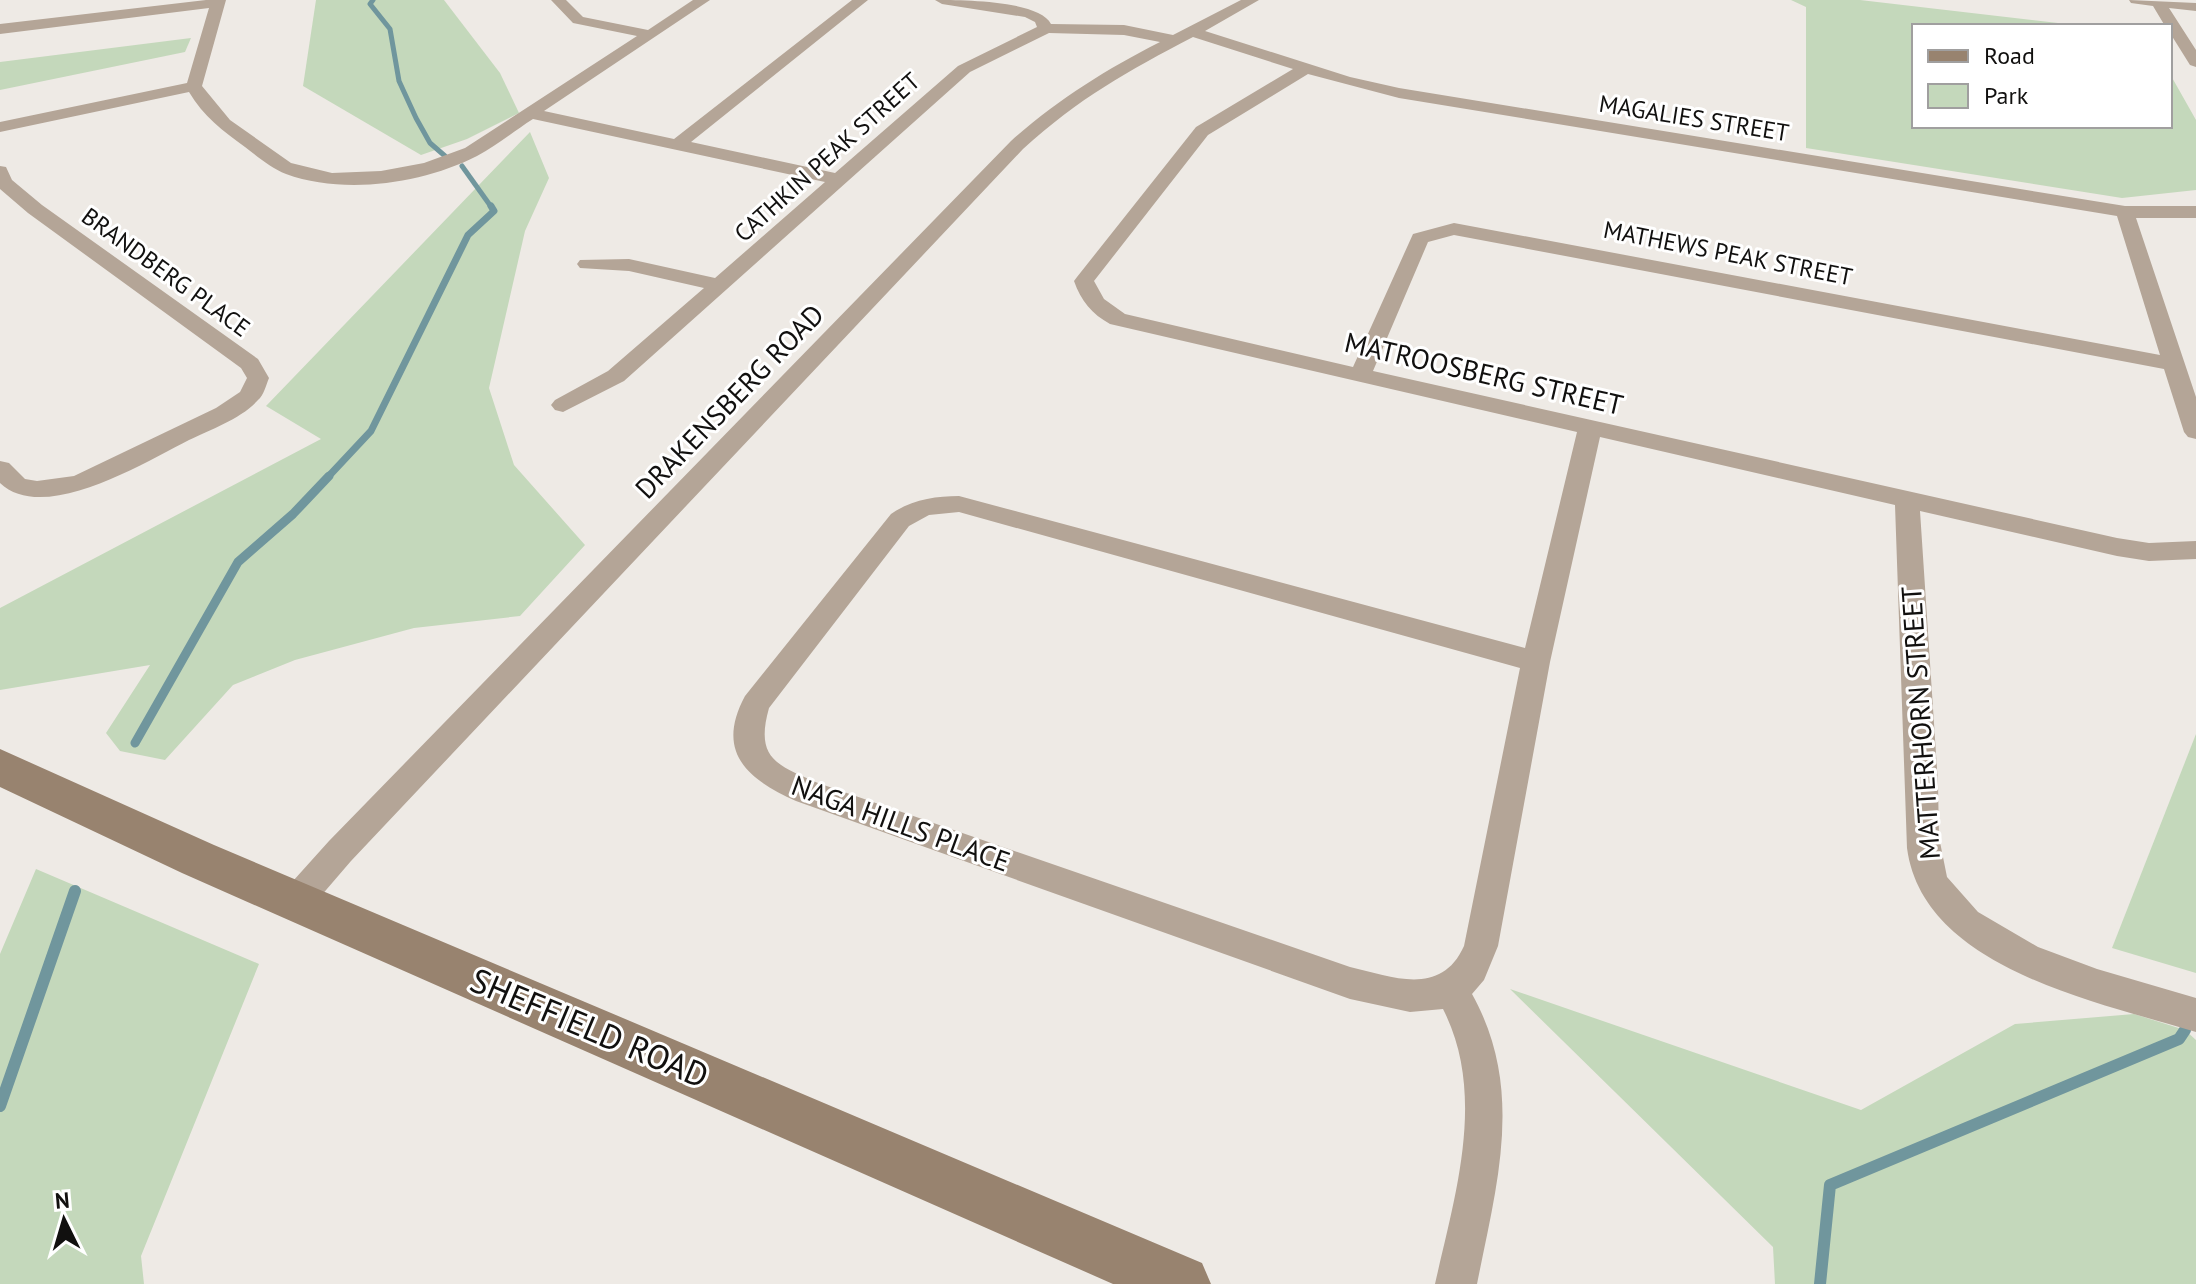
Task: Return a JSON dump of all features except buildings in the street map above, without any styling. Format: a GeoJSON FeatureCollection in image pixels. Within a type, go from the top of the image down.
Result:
{"type":"FeatureCollection","features":[{"type":"Feature","properties":{"kind":"street"},"geometry":{"type":"LineString","coordinates":[[558,0],[578,20],[652,35]]}},
{"type":"Feature","properties":{"kind":"street"},"geometry":{"type":"LineString","coordinates":[[0,29],[218,2],[194,86],[205,106],[218,121],[288,169],[334,179],[391,174],[441,163],[485,144],[703,0]]}},
{"type":"Feature","properties":{"kind":"street"},"geometry":{"type":"LineString","coordinates":[[678,144],[861,0]]}},
{"type":"Feature","properties":{"kind":"street"},"geometry":{"type":"LineString","coordinates":[[942,0],[1029,13],[1042,20],[1045,28]]}},
{"type":"Feature","properties":{"kind":"street","name":"DRAKENSBERG ROAD"},"geometry":{"type":"LineString","coordinates":[[296,901],[350,840],[1017,145],[1048,117],[1101,79],[1252,0]]}},
{"type":"Feature","properties":{"kind":"street"},"geometry":{"type":"LineString","coordinates":[[2136,0],[2196,7]]}},
{"type":"Feature","properties":{"kind":"street"},"geometry":{"type":"LineString","coordinates":[[2157,1],[2172,24]]}},
{"type":"Feature","properties":{"kind":"street"},"geometry":{"type":"LineString","coordinates":[[20,27],[33,5]]}},
{"type":"Feature","properties":{"kind":"street"},"geometry":{"type":"LineString","coordinates":[[2172,24],[2196,62]]}},
{"type":"Feature","properties":{"kind":"street","name":"MAGALIES STREET"},"geometry":{"type":"LineString","coordinates":[[1045,28],[1124,30],[1182,36],[1399,93],[2125,212],[2196,212]]}},
{"type":"Feature","properties":{"kind":"street","name":"CATHKIN PEAK STREET"},"geometry":{"type":"LineString","coordinates":[[563,405],[616,376],[964,69],[1037,35],[1045,28]]}},
{"type":"Feature","properties":{"kind":"street","name":"MATROOSBERG STREET"},"geometry":{"type":"LineString","coordinates":[[1306,68],[1202,131],[1084,281],[1098,307],[1118,319],[1907,501],[2117,547],[2149,552],[2196,550]]}},
{"type":"Feature","properties":{"kind":"street"},"geometry":{"type":"LineString","coordinates":[[0,127],[194,86]]}},
{"type":"Feature","properties":{"kind":"street"},"geometry":{"type":"LineString","coordinates":[[533,114],[838,179]]}},
{"type":"Feature","properties":{"kind":"street","name":"BRANDBERG PLACE"},"geometry":{"type":"LineString","coordinates":[[0,171],[3,182],[35,209],[250,364],[258,378],[250,396],[224,413],[78,483],[37,489],[18,486],[0,469]]}},
{"type":"Feature","properties":{"kind":"street"},"geometry":{"type":"LineString","coordinates":[[2125,212],[2196,432]]}},
{"type":"Feature","properties":{"kind":"street","name":"MATHEWS PEAK STREET"},"geometry":{"type":"LineString","coordinates":[[1360,375],[1420,238],[1454,229],[2174,364]]}},
{"type":"Feature","properties":{"kind":"street"},"geometry":{"type":"LineString","coordinates":[[587,264],[629,265],[718,285]]}},
{"type":"Feature","properties":{"kind":"street"},"geometry":{"type":"LineString","coordinates":[[1456,1284],[1478,1172],[1484,1088],[1480,1052],[1451,989],[1474,969],[1481,946],[1536,662],[1590,427]]}},
{"type":"Feature","properties":{"kind":"street","name":"MATTERHORN STREET"},"geometry":{"type":"LineString","coordinates":[[1907,501],[1916,707],[1923,778],[1922,837],[1934,886],[1960,918],[2014,955],[2196,1015]]}},
{"type":"Feature","properties":{"kind":"street","name":"NAGA HILLS PLACE"},"geometry":{"type":"LineString","coordinates":[[1451,989],[1414,998],[1350,983],[807,792],[770,775],[750,757],[746,739],[749,721],[755,704],[900,520],[909,513],[938,505],[959,504],[1536,662]]}},
{"type":"Feature","properties":{"kind":"street","name":"SHEFFIELD ROAD"},"geometry":{"type":"LineString","coordinates":[[0,767],[296,901],[1181,1284]]}},
{"type":"Feature","properties":{"kind":"green space"},"geometry":{"type":"Polygon","coordinates":[[[316,0],[444,0],[500,73],[519,113],[467,139],[421,155],[303,86],[316,0]]]}},
{"type":"Feature","properties":{"kind":"green space"},"geometry":{"type":"Polygon","coordinates":[[[1791,0],[1860,0],[2067,24],[1912,24],[1912,128],[2172,128],[2172,78],[2196,120],[2196,190],[2122,198],[1806,148],[1806,7],[1791,0]]]}},
{"type":"Feature","properties":{"kind":"green space"},"geometry":{"type":"Polygon","coordinates":[[[191,38],[185,52],[0,90],[0,62],[191,38]]]}},
{"type":"Feature","properties":{"kind":"green space"},"geometry":{"type":"Polygon","coordinates":[[[530,132],[549,178],[525,231],[489,388],[514,465],[585,545],[520,616],[414,628],[295,660],[233,685],[165,760],[120,751],[106,733],[150,665],[0,690],[0,608],[321,439],[266,406],[530,132]]]}},
{"type":"Feature","properties":{"kind":"green space"},"geometry":{"type":"Polygon","coordinates":[[[2196,734],[2196,973],[2112,948],[2196,734]]]}},
{"type":"Feature","properties":{"kind":"green space"},"geometry":{"type":"Polygon","coordinates":[[[36,869],[259,964],[141,1256],[144,1284],[0,1284],[0,954],[36,869]]]}},
{"type":"Feature","properties":{"kind":"green space"},"geometry":{"type":"Polygon","coordinates":[[[1510,989],[1861,1110],[2015,1024],[2134,1014],[2185,1030],[2196,1040],[2196,1284],[1775,1284],[1773,1247],[1510,989]]]}},
{"type":"Feature","properties":{"kind":"waterway"},"geometry":{"type":"LineString","coordinates":[[373,0],[370,4],[390,29],[399,81],[416,118],[430,143],[445,156]]}},
{"type":"Feature","properties":{"kind":"waterway"},"geometry":{"type":"LineString","coordinates":[[462,166],[492,208]]}},
{"type":"Feature","properties":{"kind":"waterway"},"geometry":{"type":"LineString","coordinates":[[327,478],[371,431],[468,235],[494,211],[491,206]]}},
{"type":"Feature","properties":{"kind":"waterway"},"geometry":{"type":"LineString","coordinates":[[135,743],[238,562],[293,514],[329,476]]}},
{"type":"Feature","properties":{"kind":"waterway"},"geometry":{"type":"LineString","coordinates":[[0,1106],[75,891]]}},
{"type":"Feature","properties":{"kind":"waterway"},"geometry":{"type":"LineString","coordinates":[[1820,1284],[1830,1185],[2179,1039],[2185,1030]]}}]}
